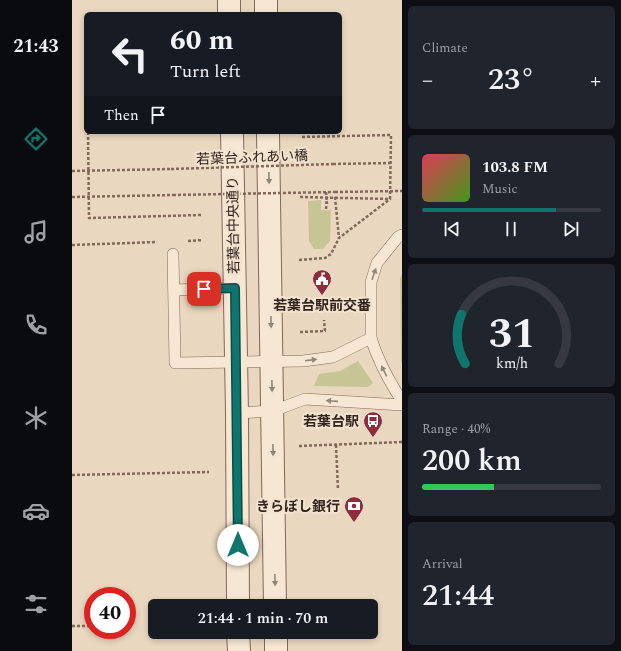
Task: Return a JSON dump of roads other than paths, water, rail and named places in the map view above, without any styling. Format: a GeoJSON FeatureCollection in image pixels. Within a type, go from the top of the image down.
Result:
{"type":"FeatureCollection","features":[{"type":"Feature","properties":{"kind":"street"},"geometry":{"type":"LineString","coordinates":[[229,0],[229,12]]}},
{"type":"Feature","properties":{"kind":"street"},"geometry":{"type":"LineString","coordinates":[[266,0],[266,12]]}},
{"type":"Feature","properties":{"kind":"street","name":"若葉台中央通り"},"geometry":{"type":"LineString","coordinates":[[232,134],[237,413],[238,599]]}},
{"type":"Feature","properties":{"kind":"street"},"geometry":{"type":"LineString","coordinates":[[268,134],[275,599]]}},
{"type":"Feature","properties":{"kind":"street"},"geometry":{"type":"LineString","coordinates":[[238,639],[239,651]]}},
{"type":"Feature","properties":{"kind":"street"},"geometry":{"type":"LineString","coordinates":[[276,639],[276,651]]}},
{"type":"Feature","properties":{"kind":"lane"},"geometry":{"type":"LineString","coordinates":[[402,235],[398,237],[377,263],[371,282],[371,338],[376,354],[387,377],[402,401]]}},
{"type":"Feature","properties":{"kind":"lane"},"geometry":{"type":"LineString","coordinates":[[173,254],[175,363],[303,361],[333,357],[371,338]]}},
{"type":"Feature","properties":{"kind":"lane"},"geometry":{"type":"LineString","coordinates":[[174,290],[235,288]]}},
{"type":"Feature","properties":{"kind":"lane"},"geometry":{"type":"LineString","coordinates":[[237,413],[273,411],[305,399],[402,405]]}},
{"type":"Feature","properties":{"kind":"place","name":"若葉台駅前交番"},"geometry":{"type":"Point","coordinates":[322,296]}},
{"type":"Feature","properties":{"kind":"place","name":"若葉台駅"},"geometry":{"type":"Point","coordinates":[373,438]}},
{"type":"Feature","properties":{"kind":"place","name":"きらぼし銀行"},"geometry":{"type":"Point","coordinates":[354,523]}}]}
